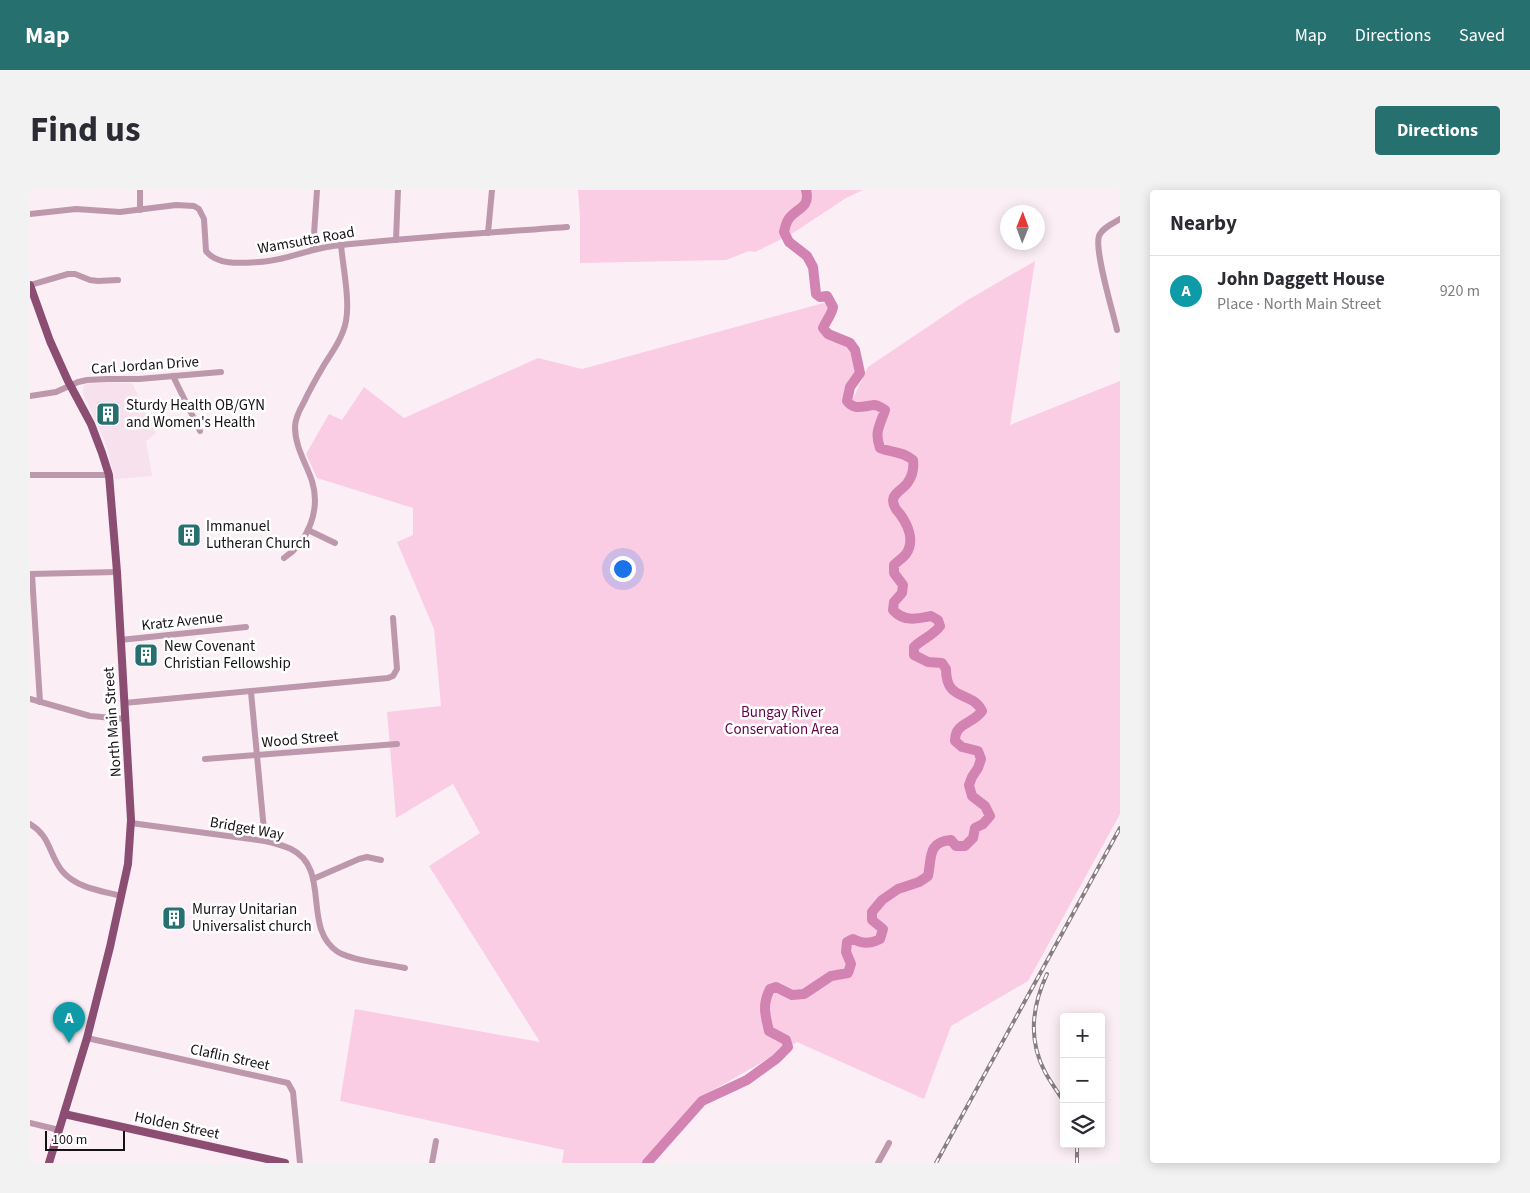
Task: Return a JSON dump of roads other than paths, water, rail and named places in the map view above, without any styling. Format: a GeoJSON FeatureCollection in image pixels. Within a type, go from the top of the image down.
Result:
{"type":"FeatureCollection","features":[{"type":"Feature","properties":{"kind":"main road","name":"North Main Street"},"geometry":{"type":"LineString","coordinates":[[30,285],[50,341],[91,424],[109,475],[117,572],[131,823],[128,864],[110,947],[87,1038],[48,1163]]}},
{"type":"Feature","properties":{"kind":"main road","name":"Holden Street"},"geometry":{"type":"LineString","coordinates":[[64,1114],[285,1163]]}},
{"type":"Feature","properties":{"kind":"street"},"geometry":{"type":"LineString","coordinates":[[140,190],[140,210]]}},
{"type":"Feature","properties":{"kind":"street"},"geometry":{"type":"LineString","coordinates":[[312,249],[317,190]]}},
{"type":"Feature","properties":{"kind":"street"},"geometry":{"type":"LineString","coordinates":[[396,240],[398,190]]}},
{"type":"Feature","properties":{"kind":"street"},"geometry":{"type":"LineString","coordinates":[[488,233],[492,190]]}},
{"type":"Feature","properties":{"kind":"street","name":"Wamsutta Road"},"geometry":{"type":"LineString","coordinates":[[30,214],[76,209],[120,212],[182,205],[194,206],[199,209],[204,219],[206,251],[214,258],[220,261],[260,262],[277,260],[312,249],[340,245],[568,227]]}},
{"type":"Feature","properties":{"kind":"street"},"geometry":{"type":"LineString","coordinates":[[1117,330],[1100,260],[1098,238],[1104,229],[1120,219]]}},
{"type":"Feature","properties":{"kind":"street"},"geometry":{"type":"LineString","coordinates":[[284,558],[294,552],[314,517],[315,499],[312,482],[296,438],[295,425],[307,396],[340,339],[346,321],[347,300],[340,245]]}},
{"type":"Feature","properties":{"kind":"street"},"geometry":{"type":"LineString","coordinates":[[30,285],[68,274],[75,274],[98,281],[118,280]]}},
{"type":"Feature","properties":{"kind":"street","name":"Carl Jordan Drive"},"geometry":{"type":"LineString","coordinates":[[30,396],[56,392],[87,380],[139,379],[221,372]]}},
{"type":"Feature","properties":{"kind":"street"},"geometry":{"type":"LineString","coordinates":[[173,376],[200,431]]}},
{"type":"Feature","properties":{"kind":"street"},"geometry":{"type":"LineString","coordinates":[[30,475],[109,475]]}},
{"type":"Feature","properties":{"kind":"street"},"geometry":{"type":"LineString","coordinates":[[308,530],[335,543]]}},
{"type":"Feature","properties":{"kind":"street"},"geometry":{"type":"LineString","coordinates":[[40,702],[31,574],[117,572]]}},
{"type":"Feature","properties":{"kind":"street"},"geometry":{"type":"LineString","coordinates":[[124,703],[385,679],[393,676],[397,669],[393,618]]}},
{"type":"Feature","properties":{"kind":"street","name":"Kratz Avenue"},"geometry":{"type":"LineString","coordinates":[[120,640],[246,627]]}},
{"type":"Feature","properties":{"kind":"street"},"geometry":{"type":"LineString","coordinates":[[251,692],[265,841]]}},
{"type":"Feature","properties":{"kind":"street"},"geometry":{"type":"LineString","coordinates":[[30,699],[90,716],[125,719]]}},
{"type":"Feature","properties":{"kind":"street","name":"Wood Street"},"geometry":{"type":"LineString","coordinates":[[205,759],[397,744]]}},
{"type":"Feature","properties":{"kind":"street","name":"Bridget Way"},"geometry":{"type":"LineString","coordinates":[[131,823],[265,841],[291,849],[306,862],[313,879],[319,926],[323,936],[330,945],[345,955],[406,968]]}},
{"type":"Feature","properties":{"kind":"street"},"geometry":{"type":"LineString","coordinates":[[30,824],[40,830],[57,864],[66,876],[86,886],[121,896]]}},
{"type":"Feature","properties":{"kind":"street"},"geometry":{"type":"LineString","coordinates":[[313,879],[359,859],[367,857],[381,860]]}},
{"type":"Feature","properties":{"kind":"street","name":"Claflin Street"},"geometry":{"type":"LineString","coordinates":[[87,1038],[288,1083],[293,1092],[300,1163]]}},
{"type":"Feature","properties":{"kind":"street"},"geometry":{"type":"LineString","coordinates":[[30,1122],[59,1130]]}},
{"type":"Feature","properties":{"kind":"street"},"geometry":{"type":"LineString","coordinates":[[432,1163],[436,1141]]}},
{"type":"Feature","properties":{"kind":"street"},"geometry":{"type":"LineString","coordinates":[[878,1163],[889,1143]]}},
{"type":"Feature","properties":{"kind":"waterway"},"geometry":{"type":"LineString","coordinates":[[647,1163],[702,1101],[747,1080],[776,1059],[788,1047],[786,1040],[769,1031],[765,1005],[770,989],[776,987],[792,995],[804,994],[831,976],[848,973],[851,964],[846,952],[847,942],[853,939],[863,943],[870,943],[880,939],[883,929],[872,920],[872,912],[882,900],[898,889],[919,882],[928,876],[932,852],[938,844],[951,840],[956,846],[965,846],[973,838],[975,828],[983,824],[990,816],[985,806],[972,796],[969,785],[981,759],[978,751],[962,747],[955,741],[958,730],[982,711],[972,700],[960,695],[950,687],[946,669],[942,663],[928,662],[914,655],[914,647],[935,632],[940,626],[938,620],[931,616],[915,619],[906,618],[893,610],[894,602],[902,593],[903,585],[894,573],[894,565],[906,554],[910,544],[906,523],[895,508],[893,500],[895,495],[911,477],[913,460],[901,454],[880,448],[878,433],[885,410],[875,405],[856,407],[847,401],[850,387],[860,373],[855,350],[850,343],[828,334],[823,328],[833,307],[827,296],[820,297],[816,294],[813,267],[807,256],[789,242],[784,232],[788,220],[804,205],[807,196],[806,190]]}},
{"type":"Feature","properties":{"kind":"railway"},"geometry":{"type":"LineString","coordinates":[[936,1163],[1120,828]]}},
{"type":"Feature","properties":{"kind":"railway"},"geometry":{"type":"LineString","coordinates":[[1047,974],[1035,1011],[1034,1035],[1040,1060],[1047,1076],[1060,1096]]}},
{"type":"Feature","properties":{"kind":"railway"},"geometry":{"type":"LineString","coordinates":[[1077,1148],[1077,1163]]}},
{"type":"Feature","properties":{"kind":"place","name":"Sturdy Health OB/GYN and Women's Health"},"geometry":{"type":"Point","coordinates":[108,414]}},
{"type":"Feature","properties":{"kind":"place","name":"Immanuel Lutheran Church"},"geometry":{"type":"Point","coordinates":[189,535]}},
{"type":"Feature","properties":{"kind":"place","name":"New Covenant Christian Fellowship"},"geometry":{"type":"Point","coordinates":[146,655]}},
{"type":"Feature","properties":{"kind":"place","name":"Murray Unitarian Universalist church"},"geometry":{"type":"Point","coordinates":[174,918]}},
{"type":"Feature","properties":{"kind":"place","name":"John Daggett House"},"geometry":{"type":"Point","coordinates":[69,1043]}},
{"type":"Feature","properties":{"kind":"park label","name":"Bungay River Conservation Area"},"geometry":{"type":"Point","coordinates":[782,720]}}]}
